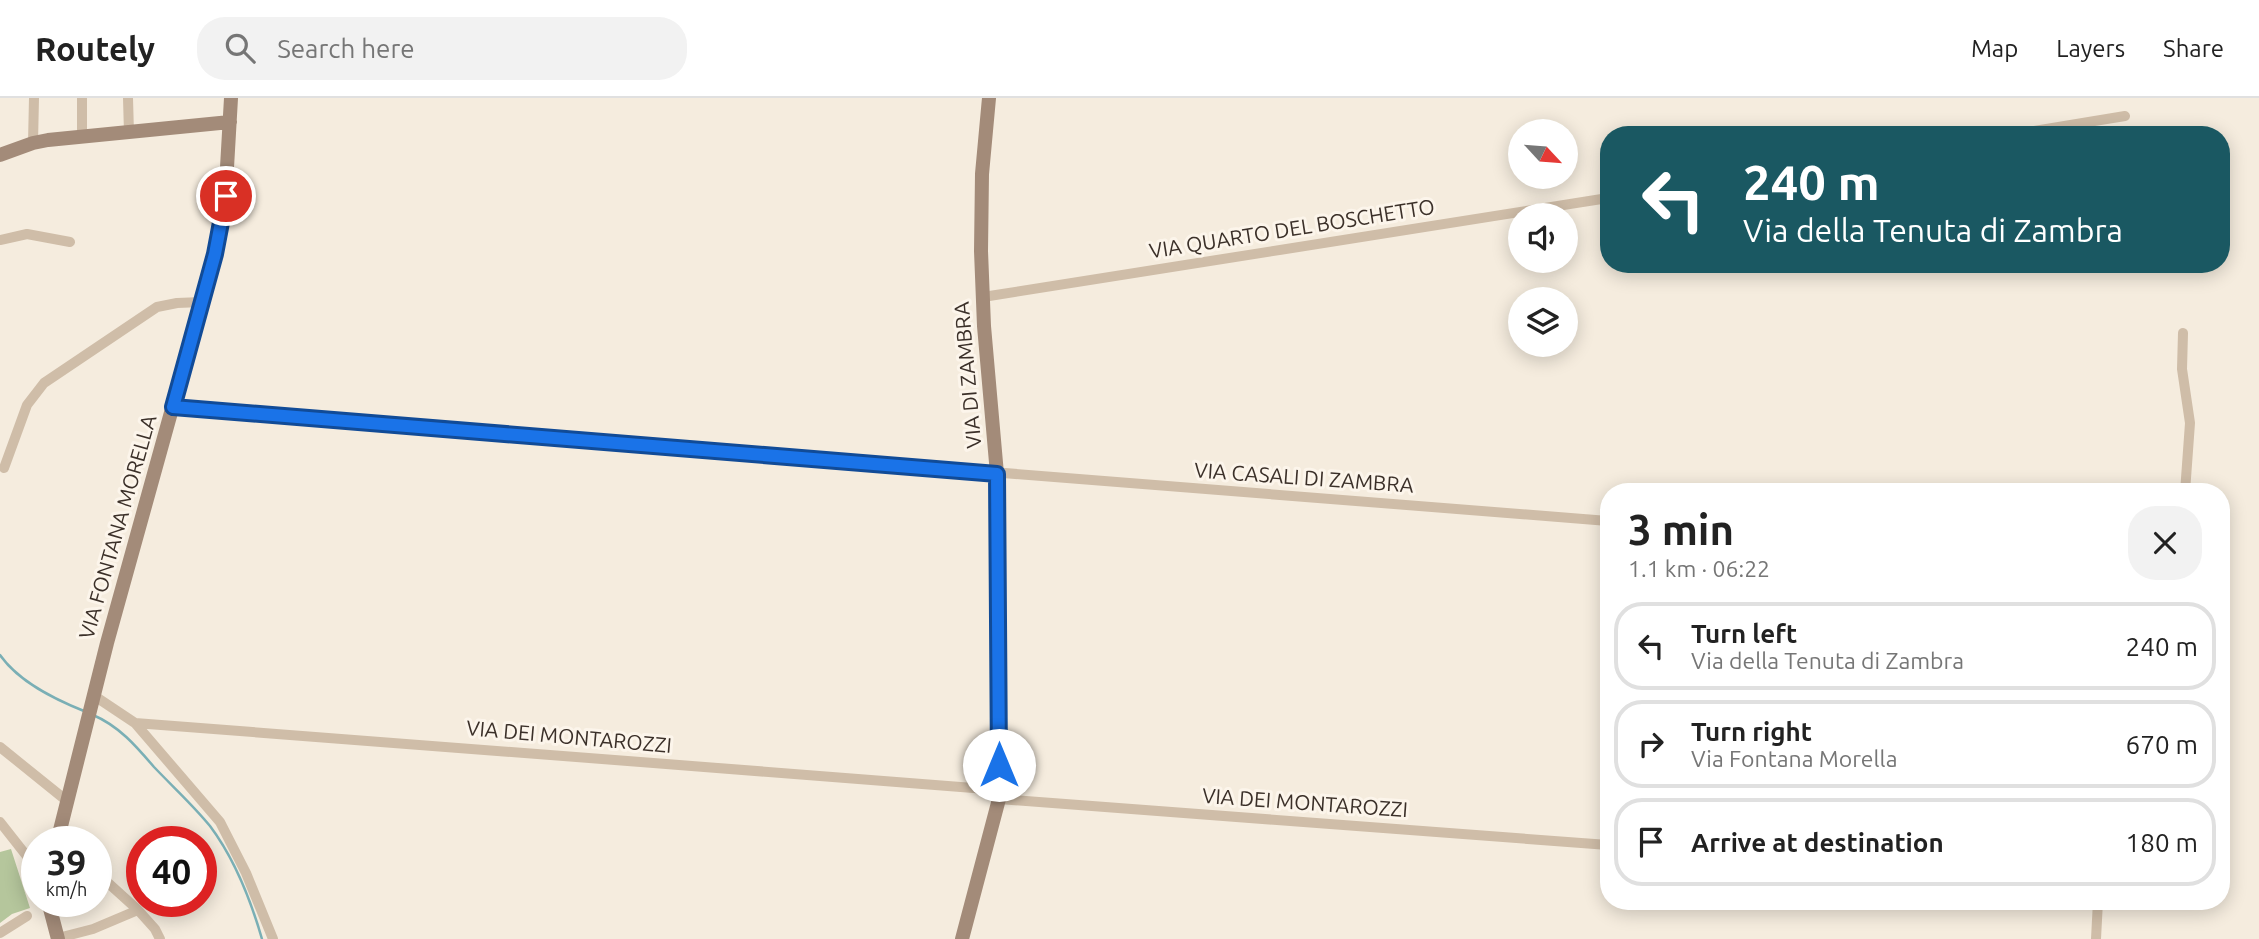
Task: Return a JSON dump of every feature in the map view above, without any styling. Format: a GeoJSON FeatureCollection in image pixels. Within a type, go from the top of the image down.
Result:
{"type":"FeatureCollection","features":[{"type":"Feature","properties":{"kind":"street"},"geometry":{"type":"LineString","coordinates":[[33,143],[34,98]]}},
{"type":"Feature","properties":{"kind":"street"},"geometry":{"type":"LineString","coordinates":[[82,98],[82,136]]}},
{"type":"Feature","properties":{"kind":"street"},"geometry":{"type":"LineString","coordinates":[[128,98],[129,133]]}},
{"type":"Feature","properties":{"kind":"street","name":"VIA FONTANA MORELLA"},"geometry":{"type":"LineString","coordinates":[[61,826],[86,721],[202,302],[224,210],[230,98]]}},
{"type":"Feature","properties":{"kind":"street","name":"VIA DI ZAMBRA"},"geometry":{"type":"LineString","coordinates":[[962,939],[999,794],[997,474],[983,297],[982,184],[989,98]]}},
{"type":"Feature","properties":{"kind":"street"},"geometry":{"type":"LineString","coordinates":[[2064,126],[2125,116]]}},
{"type":"Feature","properties":{"kind":"street"},"geometry":{"type":"LineString","coordinates":[[0,155],[33,143],[230,122]]}},
{"type":"Feature","properties":{"kind":"street","name":"VIA QUARTO DEL BOSCHETTO"},"geometry":{"type":"LineString","coordinates":[[983,297],[1600,199]]}},
{"type":"Feature","properties":{"kind":"street"},"geometry":{"type":"LineString","coordinates":[[0,240],[27,234],[70,242]]}},
{"type":"Feature","properties":{"kind":"street"},"geometry":{"type":"LineString","coordinates":[[4,468],[27,405],[48,379],[152,310],[173,303],[202,302]]}},
{"type":"Feature","properties":{"kind":"street"},"geometry":{"type":"LineString","coordinates":[[2183,333],[2182,369],[2190,423],[2186,483]]}},
{"type":"Feature","properties":{"kind":"street","name":"VIA CASALI DI ZAMBRA"},"geometry":{"type":"LineString","coordinates":[[173,407],[1600,520]]}},
{"type":"Feature","properties":{"kind":"street"},"geometry":{"type":"LineString","coordinates":[[92,699],[135,723],[223,828],[251,884],[273,939]]}},
{"type":"Feature","properties":{"kind":"street","name":"VIA DEI MONTAROZZI"},"geometry":{"type":"LineString","coordinates":[[135,723],[450,746],[1600,844]]}},
{"type":"Feature","properties":{"kind":"street"},"geometry":{"type":"LineString","coordinates":[[0,747],[67,801]]}},
{"type":"Feature","properties":{"kind":"street"},"geometry":{"type":"LineString","coordinates":[[0,822],[21,849]]}},
{"type":"Feature","properties":{"kind":"street"},"geometry":{"type":"LineString","coordinates":[[112,886],[126,899]]}},
{"type":"Feature","properties":{"kind":"street"},"geometry":{"type":"LineString","coordinates":[[2096,939],[2098,910]]}},
{"type":"Feature","properties":{"kind":"street"},"geometry":{"type":"LineString","coordinates":[[52,917],[58,939],[93,929],[126,915]]}},
{"type":"Feature","properties":{"kind":"street"},"geometry":{"type":"LineString","coordinates":[[0,933],[25,917]]}},
{"type":"Feature","properties":{"kind":"street"},"geometry":{"type":"LineString","coordinates":[[144,917],[160,939]]}},
{"type":"Feature","properties":{"kind":"green space"},"geometry":{"type":"Polygon","coordinates":[[[11,849],[21,880],[21,911],[0,923],[0,852],[11,849]]]}},
{"type":"Feature","properties":{"kind":"waterway"},"geometry":{"type":"LineString","coordinates":[[0,655],[27,681],[49,695],[84,711]]}},
{"type":"Feature","properties":{"kind":"waterway"},"geometry":{"type":"LineString","coordinates":[[93,715],[126,737],[210,826],[241,880],[262,939]]}},
{"type":"Feature","properties":{"kind":"route"},"geometry":{"type":"LineString","coordinates":[[226,196],[215,254],[173,407],[997,474],[999,765]]}}]}
